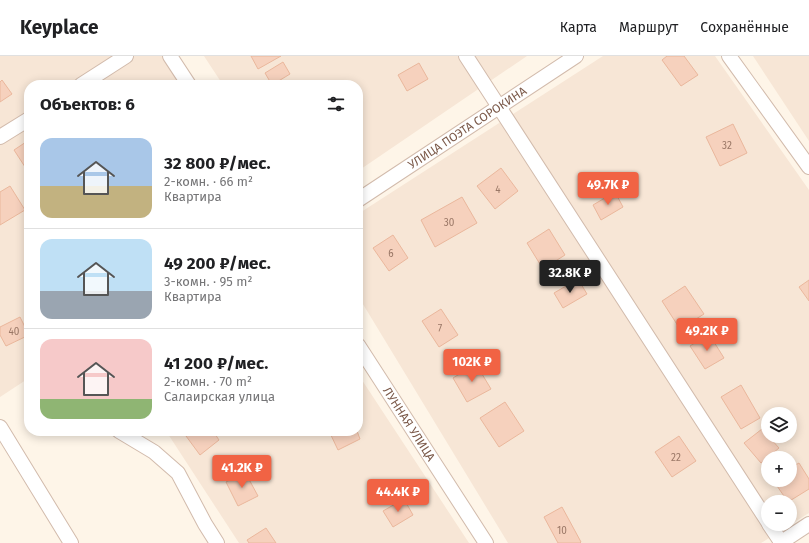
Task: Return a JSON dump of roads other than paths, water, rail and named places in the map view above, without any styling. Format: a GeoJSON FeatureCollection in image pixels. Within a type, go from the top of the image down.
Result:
{"type":"FeatureCollection","features":[{"type":"Feature","properties":{"kind":"street"},"geometry":{"type":"LineString","coordinates":[[89,80],[126,56]]}},
{"type":"Feature","properties":{"kind":"street"},"geometry":{"type":"LineString","coordinates":[[170,56],[186,80]]}},
{"type":"Feature","properties":{"kind":"street"},"geometry":{"type":"LineString","coordinates":[[466,56],[761,511]]}},
{"type":"Feature","properties":{"kind":"street","name":"УЛИЦА ПОЭТА СОРОКИНА"},"geometry":{"type":"LineString","coordinates":[[363,197],[576,56]]}},
{"type":"Feature","properties":{"kind":"street"},"geometry":{"type":"LineString","coordinates":[[730,56],[809,167]]}},
{"type":"Feature","properties":{"kind":"street"},"geometry":{"type":"LineString","coordinates":[[0,138],[24,122]]}},
{"type":"Feature","properties":{"kind":"street","name":"ЛУННАЯ УЛИЦА"},"geometry":{"type":"LineString","coordinates":[[363,353],[486,543]]}},
{"type":"Feature","properties":{"kind":"street"},"geometry":{"type":"LineString","coordinates":[[0,427],[71,543]]}},
{"type":"Feature","properties":{"kind":"street"},"geometry":{"type":"LineString","coordinates":[[127,436],[154,452],[178,473],[205,524],[217,543]]}},
{"type":"Feature","properties":{"kind":"street"},"geometry":{"type":"LineString","coordinates":[[774,531],[781,543],[809,524]]}}]}
